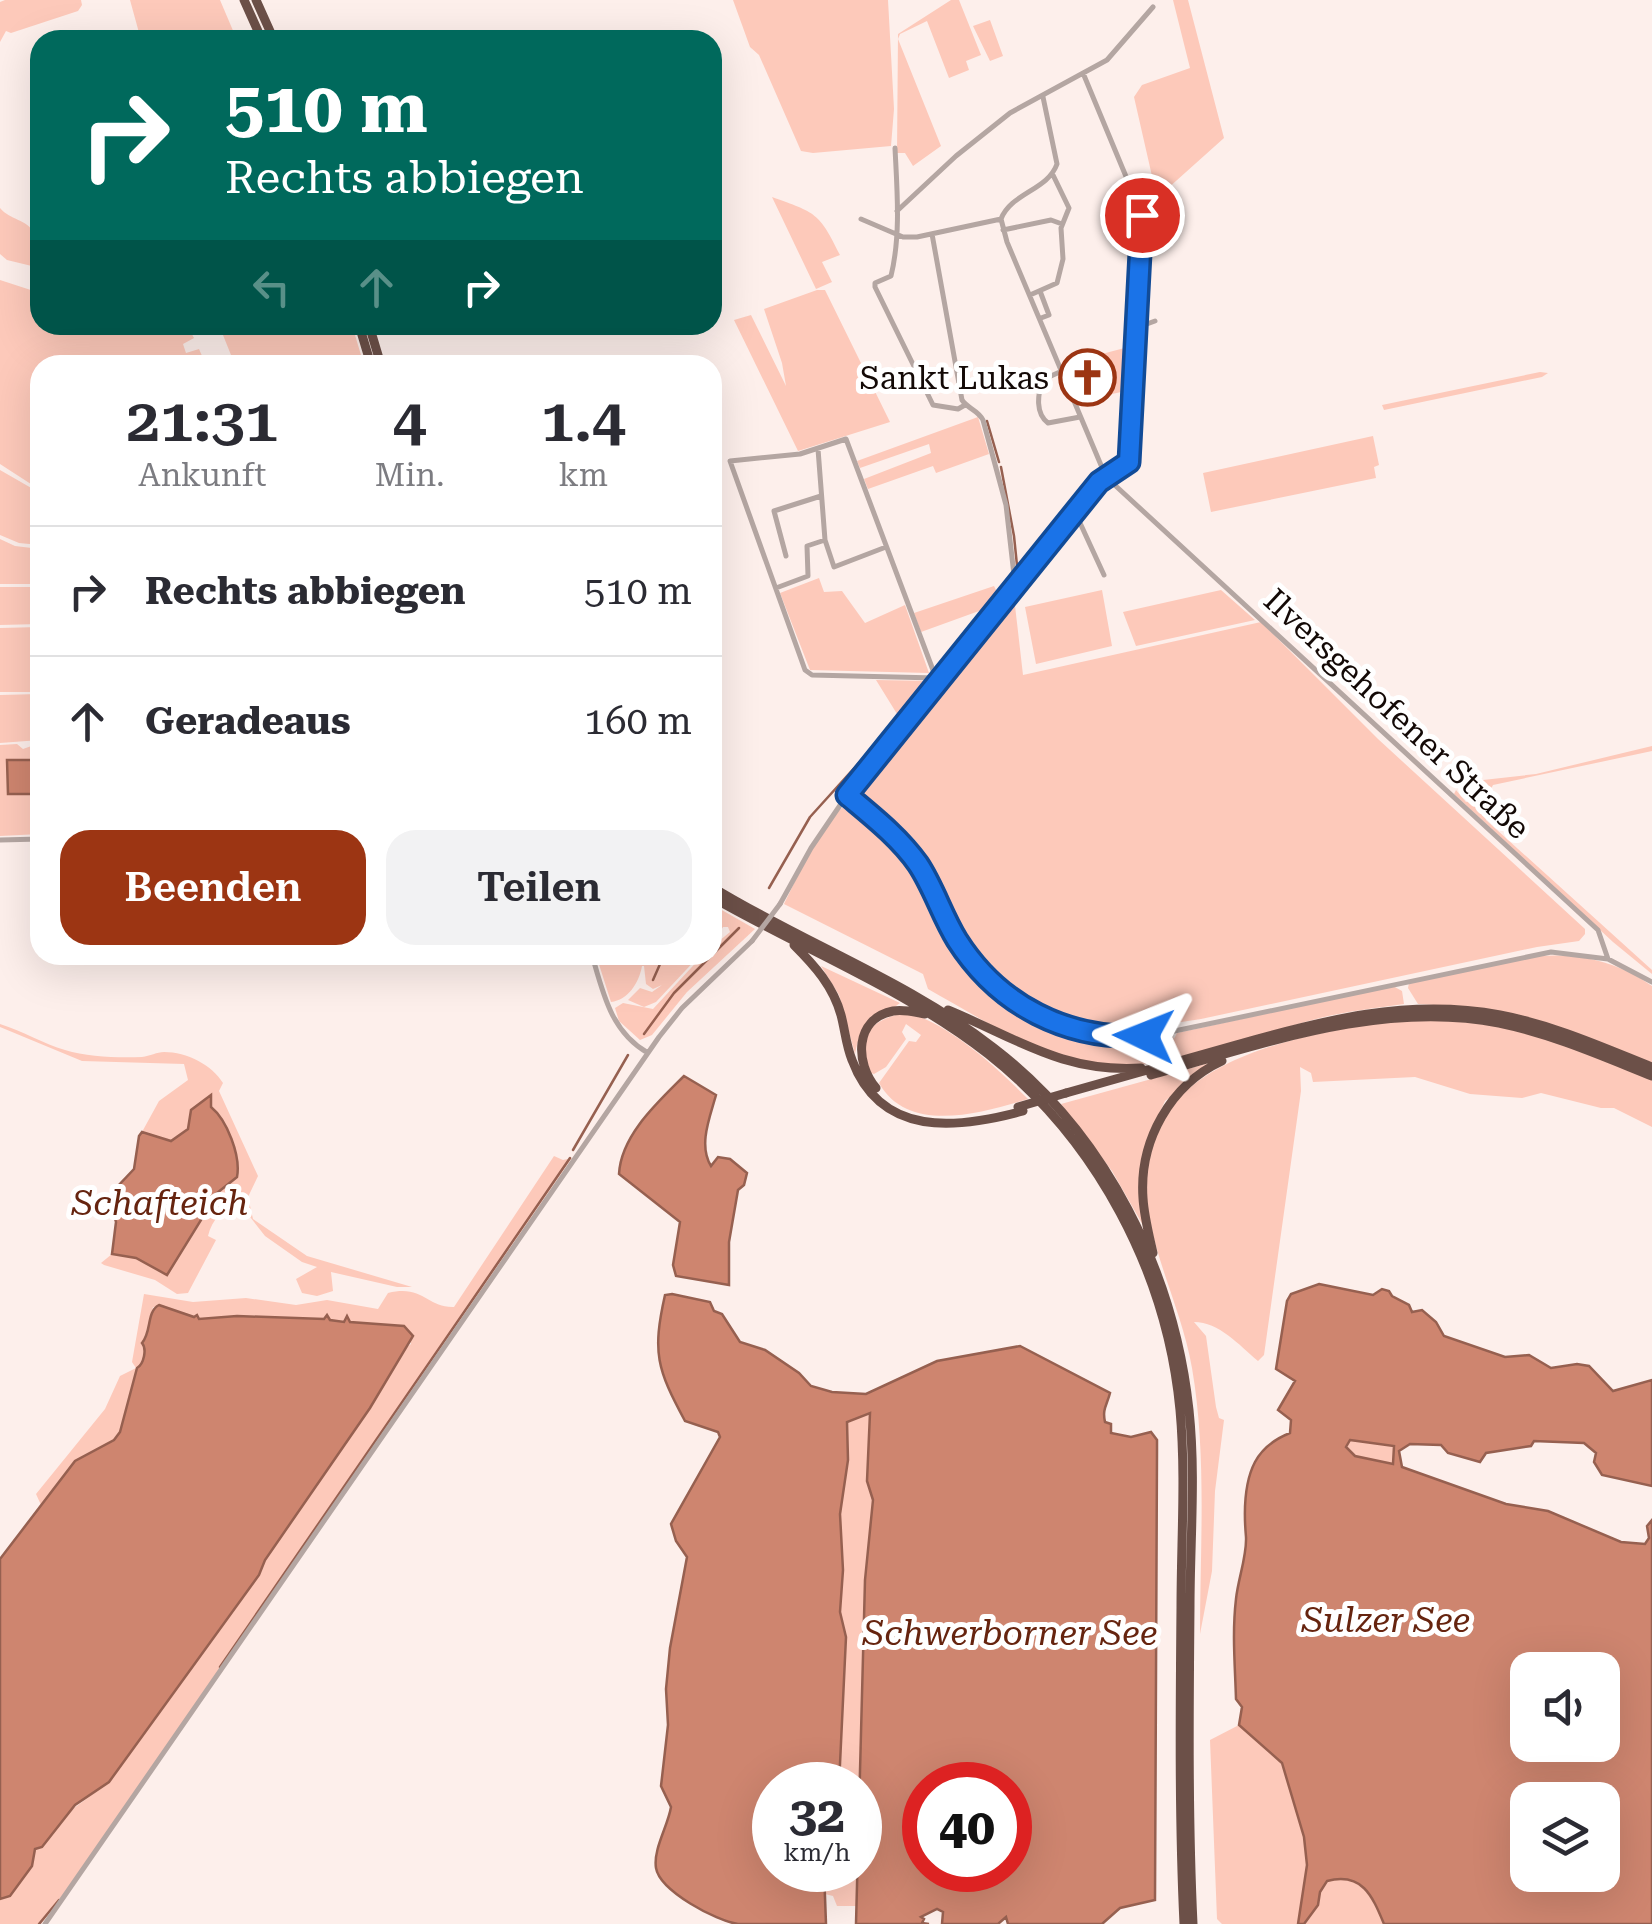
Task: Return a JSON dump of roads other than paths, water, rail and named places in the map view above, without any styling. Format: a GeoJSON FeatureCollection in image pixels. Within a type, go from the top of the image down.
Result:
{"type":"FeatureCollection","features":[{"type":"Feature","properties":{"kind":"highway"},"geometry":{"type":"LineString","coordinates":[[244,0],[258,30]]}},
{"type":"Feature","properties":{"kind":"highway"},"geometry":{"type":"LineString","coordinates":[[256,0],[270,30]]}},
{"type":"Feature","properties":{"kind":"highway"},"geometry":{"type":"LineString","coordinates":[[722,893],[928,1002],[1034,1050],[1080,1066],[1128,1068],[1168,1064]]}},
{"type":"Feature","properties":{"kind":"highway"},"geometry":{"type":"LineString","coordinates":[[722,903],[932,1016],[990,1056],[1024,1086],[1076,1144],[1119,1210],[1144,1264],[1163,1319],[1176,1376],[1182,1442],[1180,1745],[1184,1924]]}},
{"type":"Feature","properties":{"kind":"highway"},"geometry":{"type":"LineString","coordinates":[[789,940],[830,986],[852,1062],[884,1103],[908,1118],[937,1125],[985,1122],[1020,1109]]}},
{"type":"Feature","properties":{"kind":"highway"},"geometry":{"type":"LineString","coordinates":[[928,1002],[997,1050],[1030,1078],[1070,1122],[1126,1204],[1156,1270]]}},
{"type":"Feature","properties":{"kind":"highway"},"geometry":{"type":"LineString","coordinates":[[1068,1096],[1337,1018],[1432,1008],[1514,1018],[1652,1067]]}},
{"type":"Feature","properties":{"kind":"highway"},"geometry":{"type":"LineString","coordinates":[[932,1016],[909,1010],[892,1011],[868,1027],[861,1062],[878,1091],[911,1112],[938,1120],[1020,1109],[1356,1022],[1394,1017],[1452,1017],[1498,1023],[1541,1034],[1652,1076]]}},
{"type":"Feature","properties":{"kind":"highway"},"geometry":{"type":"LineString","coordinates":[[1192,1924],[1190,1427],[1181,1354],[1156,1270],[1142,1196],[1144,1167],[1156,1128],[1168,1106],[1192,1079],[1245,1051]]}},
{"type":"Feature","properties":{"kind":"street"},"geometry":{"type":"LineString","coordinates":[[897,211],[998,121],[1022,104],[1044,97],[1107,60],[1152,6]]}},
{"type":"Feature","properties":{"kind":"street"},"geometry":{"type":"LineString","coordinates":[[45,1924],[648,1053],[682,1008],[752,941],[780,904],[847,795],[937,679],[1075,512],[1106,477],[1123,468],[1131,451],[1142,215],[1084,73]]}},
{"type":"Feature","properties":{"kind":"street"},"geometry":{"type":"LineString","coordinates":[[1066,82],[1090,90]]}},
{"type":"Feature","properties":{"kind":"street"},"geometry":{"type":"LineString","coordinates":[[1030,295],[1054,286],[1059,279],[1062,224],[1069,208],[1053,174],[1057,154],[1044,97]]}},
{"type":"Feature","properties":{"kind":"street"},"geometry":{"type":"LineString","coordinates":[[896,148],[898,235],[891,276],[875,282],[875,287],[933,405],[958,409],[965,405]]}},
{"type":"Feature","properties":{"kind":"street"},"geometry":{"type":"LineString","coordinates":[[1053,174],[1008,206],[1001,219],[1106,477]]}},
{"type":"Feature","properties":{"kind":"street"},"geometry":{"type":"LineString","coordinates":[[861,220],[898,235],[932,234],[1001,219]]}},
{"type":"Feature","properties":{"kind":"street"},"geometry":{"type":"LineString","coordinates":[[1004,230],[1051,220],[1062,224]]}},
{"type":"Feature","properties":{"kind":"street"},"geometry":{"type":"LineString","coordinates":[[932,234],[965,405]]}},
{"type":"Feature","properties":{"kind":"street"},"geometry":{"type":"LineString","coordinates":[[1040,292],[1049,315],[1040,318]]}},
{"type":"Feature","properties":{"kind":"street"},"geometry":{"type":"LineString","coordinates":[[1136,328],[1155,320]]}},
{"type":"Feature","properties":{"kind":"street"},"geometry":{"type":"LineString","coordinates":[[1062,371],[1042,380],[1041,417],[1048,423],[1080,416]]}},
{"type":"Feature","properties":{"kind":"street"},"geometry":{"type":"LineString","coordinates":[[965,405],[980,413],[984,420],[1006,504],[1014,576],[1019,583]]}},
{"type":"Feature","properties":{"kind":"street"},"geometry":{"type":"LineString","coordinates":[[846,439],[937,679],[808,673],[730,461],[818,450],[846,439]]}},
{"type":"Feature","properties":{"kind":"street"},"geometry":{"type":"LineString","coordinates":[[818,450],[825,540],[834,567],[886,548]]}},
{"type":"Feature","properties":{"kind":"street","name":"Ilversgehofener Straße"},"geometry":{"type":"LineString","coordinates":[[1106,477],[1598,930],[1608,959]]}},
{"type":"Feature","properties":{"kind":"street"},"geometry":{"type":"LineString","coordinates":[[786,556],[774,510],[821,496]]}},
{"type":"Feature","properties":{"kind":"street"},"geometry":{"type":"LineString","coordinates":[[1075,512],[1104,574]]}},
{"type":"Feature","properties":{"kind":"street"},"geometry":{"type":"LineString","coordinates":[[775,588],[808,576],[807,546],[825,540]]}},
{"type":"Feature","properties":{"kind":"street"},"geometry":{"type":"LineString","coordinates":[[847,795],[896,837],[916,862],[956,939],[994,985],[1040,1018],[1084,1032],[1126,1037],[1165,1033],[1550,952],[1608,959],[1652,982]]}},
{"type":"Feature","properties":{"kind":"street"},"geometry":{"type":"LineString","coordinates":[[0,840],[30,839]]}},
{"type":"Feature","properties":{"kind":"street"},"geometry":{"type":"LineString","coordinates":[[595,965],[613,1019],[632,1042],[648,1053]]}},
{"type":"Feature","properties":{"kind":"water"},"geometry":{"type":"Polygon","coordinates":[[[7,760],[30,760],[30,794],[8,794],[7,760]]]}},
{"type":"Feature","properties":{"kind":"water"},"geometry":{"type":"Polygon","coordinates":[[[684,1076],[716,1095],[705,1140],[711,1166],[718,1157],[730,1159],[747,1173],[738,1190],[729,1242],[729,1285],[676,1276],[673,1265],[680,1222],[619,1174],[626,1146],[634,1133],[684,1076]]]}},
{"type":"Feature","properties":{"kind":"water","name":"Schafteich"},"geometry":{"type":"Polygon","coordinates":[[[211,1095],[211,1107],[222,1120],[235,1149],[237,1177],[207,1201],[201,1220],[167,1275],[136,1258],[112,1254],[116,1222],[112,1209],[119,1185],[134,1169],[139,1136],[142,1132],[171,1141],[188,1129],[191,1110],[211,1095]]]}},
{"type":"Feature","properties":{"kind":"water","name":"Sulzer See"},"geometry":{"type":"Polygon","coordinates":[[[1319,1284],[1373,1295],[1382,1289],[1409,1305],[1412,1312],[1422,1310],[1444,1336],[1505,1357],[1529,1355],[1551,1368],[1589,1366],[1613,1391],[1652,1380],[1652,1486],[1602,1475],[1594,1462],[1596,1453],[1584,1443],[1534,1441],[1531,1446],[1486,1453],[1480,1462],[1448,1453],[1441,1445],[1410,1444],[1399,1451],[1402,1467],[1506,1504],[1548,1511],[1621,1542],[1645,1544],[1649,1538],[1647,1526],[1652,1520],[1652,1924],[1384,1924],[1364,1888],[1339,1879],[1327,1881],[1318,1905],[1304,1924],[1298,1924],[1307,1865],[1304,1837],[1282,1763],[1239,1725],[1242,1707],[1236,1699],[1234,1637],[1246,1544],[1249,1479],[1262,1452],[1290,1433],[1291,1420],[1278,1410],[1295,1381],[1276,1369],[1291,1294],[1319,1284]],[[1350,1440],[1346,1447],[1355,1456],[1393,1464],[1394,1446],[1350,1440]]]}},
{"type":"Feature","properties":{"kind":"water","name":"Schwerborner See"},"geometry":{"type":"Polygon","coordinates":[[[665,1295],[710,1302],[740,1342],[765,1350],[811,1386],[866,1394],[937,1361],[1020,1346],[1110,1393],[1104,1414],[1105,1422],[1111,1424],[1111,1433],[1131,1437],[1151,1432],[1157,1440],[1155,1900],[1120,1908],[1102,1924],[1008,1924],[1006,1917],[998,1924],[942,1924],[943,1912],[937,1909],[921,1917],[922,1923],[929,1924],[856,1924],[857,1892],[882,1892],[882,1762],[860,1762],[865,1580],[873,1500],[867,1481],[870,1413],[847,1422],[848,1460],[840,1514],[840,1612],[846,1637],[840,1762],[752,1762],[752,1892],[825,1892],[826,1924],[728,1922],[690,1904],[667,1886],[656,1868],[671,1807],[661,1786],[668,1725],[666,1689],[687,1557],[671,1524],[720,1437],[718,1432],[685,1421],[663,1374],[659,1332],[665,1295]]]}},
{"type":"Feature","properties":{"kind":"water"},"geometry":{"type":"Polygon","coordinates":[[[159,1305],[197,1315],[199,1319],[324,1319],[327,1315],[330,1320],[344,1322],[347,1316],[350,1322],[404,1326],[413,1336],[370,1408],[265,1560],[259,1575],[109,1782],[75,1805],[42,1847],[35,1849],[32,1866],[10,1896],[0,1899],[0,1559],[75,1461],[114,1440],[120,1432],[137,1368],[144,1356],[142,1343],[152,1312],[159,1305]]]}},
{"type":"Feature","properties":{"kind":"waterway"},"geometry":{"type":"LineString","coordinates":[[987,421],[999,462]]}},
{"type":"Feature","properties":{"kind":"waterway"},"geometry":{"type":"LineString","coordinates":[[1001,467],[1018,575]]}},
{"type":"Feature","properties":{"kind":"waterway"},"geometry":{"type":"LineString","coordinates":[[938,672],[1012,583]]}},
{"type":"Feature","properties":{"kind":"waterway"},"geometry":{"type":"LineString","coordinates":[[903,717],[930,682]]}},
{"type":"Feature","properties":{"kind":"waterway"},"geometry":{"type":"LineString","coordinates":[[769,888],[810,817],[895,723]]}},
{"type":"Feature","properties":{"kind":"waterway"},"geometry":{"type":"LineString","coordinates":[[722,945],[739,928]]}},
{"type":"Feature","properties":{"kind":"waterway"},"geometry":{"type":"LineString","coordinates":[[653,980],[660,965]]}},
{"type":"Feature","properties":{"kind":"waterway"},"geometry":{"type":"LineString","coordinates":[[644,1034],[674,993],[702,965]]}},
{"type":"Feature","properties":{"kind":"waterway"},"geometry":{"type":"LineString","coordinates":[[573,1150],[628,1055]]}},
{"type":"Feature","properties":{"kind":"waterway"},"geometry":{"type":"LineString","coordinates":[[220,1667],[570,1158]]}},
{"type":"Feature","properties":{"kind":"waterway"},"geometry":{"type":"LineString","coordinates":[[39,1924],[59,1900]]}},
{"type":"Feature","properties":{"kind":"place","name":"Sankt Lukas"},"geometry":{"type":"Point","coordinates":[1088,378]}}]}
